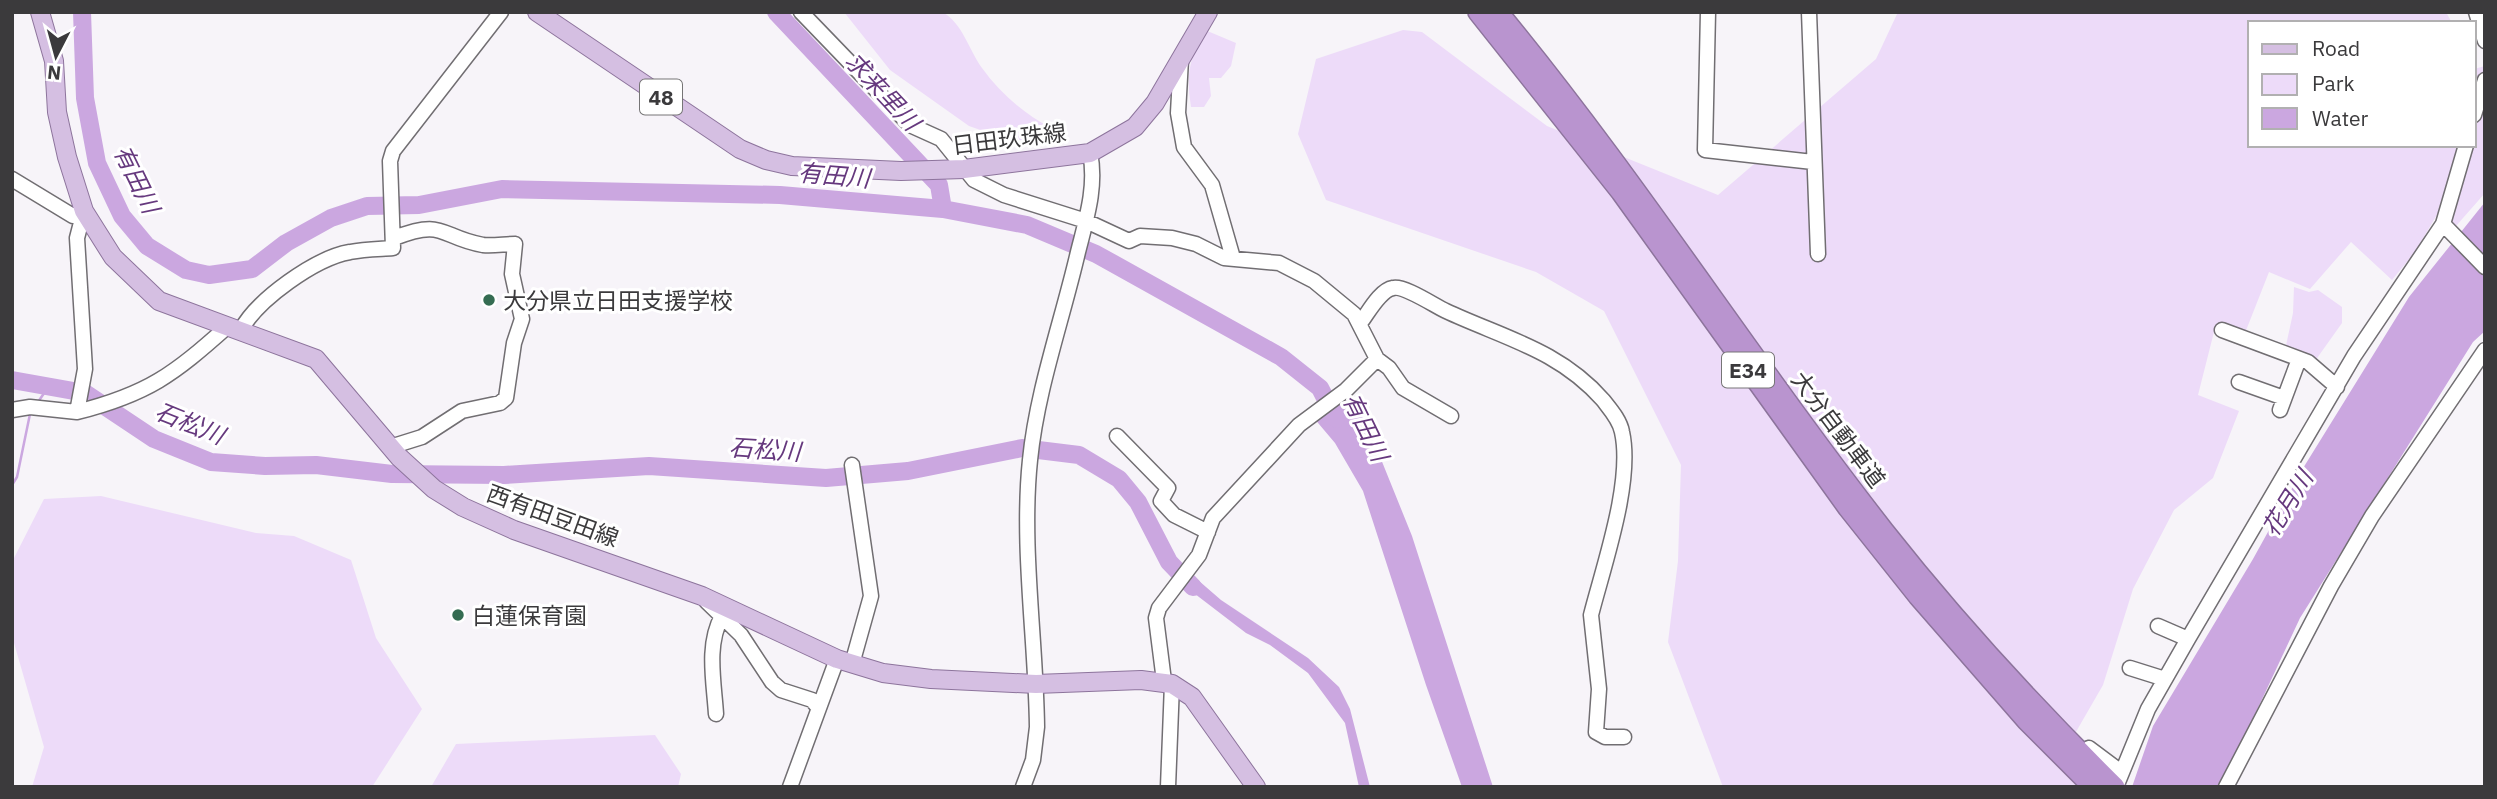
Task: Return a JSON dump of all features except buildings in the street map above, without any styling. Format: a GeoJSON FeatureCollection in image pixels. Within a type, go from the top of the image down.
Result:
{"type":"FeatureCollection","features":[{"type":"Feature","properties":{"kind":"highway","name":"大分自動車道"},"geometry":{"type":"LineString","coordinates":[[1478,12],[1621,192],[1848,508],[1963,651],[2031,713],[2117,782]]}},
{"type":"Feature","properties":{"kind":"highway","name":"大分自動車道"},"geometry":{"type":"LineString","coordinates":[[1498,12],[1638,192],[1783,396],[1884,531],[2093,787]]}},
{"type":"Feature","properties":{"kind":"main road","name":"西有田豆田線"},"geometry":{"type":"LineString","coordinates":[[40,12],[54,61],[57,111],[64,146],[84,211],[113,257],[144,290],[159,301],[316,359],[395,452],[434,489],[495,522],[702,596],[844,661],[883,673],[931,679],[1037,684],[1168,683]]}},
{"type":"Feature","properties":{"kind":"main road","name":"日田玖珠線"},"geometry":{"type":"LineString","coordinates":[[537,12],[730,142],[766,160],[792,166],[848,170],[964,169],[1090,153],[1135,127],[1155,103],[1208,12]]}},
{"type":"Feature","properties":{"kind":"main road"},"geometry":{"type":"LineString","coordinates":[[1168,683],[1192,697],[1256,787]]}},
{"type":"Feature","properties":{"kind":"street"},"geometry":{"type":"LineString","coordinates":[[12,410],[30,407],[77,410],[122,401],[161,381],[235,328],[317,263],[349,252],[393,248],[390,161],[393,152],[501,12]]}},
{"type":"Feature","properties":{"kind":"street"},"geometry":{"type":"LineString","coordinates":[[801,12],[910,125],[941,139],[974,180],[1003,195],[1086,221],[1129,241],[1140,236],[1172,238],[1196,244],[1224,258],[1279,263],[1314,281],[1361,322],[1377,359],[1412,396],[1451,416]]}},
{"type":"Feature","properties":{"kind":"street"},"geometry":{"type":"LineString","coordinates":[[1708,12],[1705,150],[1813,162]]}},
{"type":"Feature","properties":{"kind":"street"},"geometry":{"type":"LineString","coordinates":[[1809,12],[1818,254]]}},
{"type":"Feature","properties":{"kind":"street"},"geometry":{"type":"LineString","coordinates":[[2476,12],[2485,41]]}},
{"type":"Feature","properties":{"kind":"street"},"geometry":{"type":"LineString","coordinates":[[1181,58],[1178,113],[1184,147],[1212,185],[1233,258]]}},
{"type":"Feature","properties":{"kind":"street"},"geometry":{"type":"LineString","coordinates":[[2476,109],[2485,80]]}},
{"type":"Feature","properties":{"kind":"street"},"geometry":{"type":"LineString","coordinates":[[2089,748],[2117,782],[2165,679],[2188,639],[2354,356],[2443,224],[2465,147]]}},
{"type":"Feature","properties":{"kind":"street"},"geometry":{"type":"LineString","coordinates":[[1023,787],[1033,760],[1037,684],[1027,517],[1030,461],[1043,386],[1086,221],[1094,175],[1090,153]]}},
{"type":"Feature","properties":{"kind":"street"},"geometry":{"type":"LineString","coordinates":[[12,179],[74,216],[84,211]]}},
{"type":"Feature","properties":{"kind":"street"},"geometry":{"type":"LineString","coordinates":[[77,410],[85,369],[77,238],[84,211]]}},
{"type":"Feature","properties":{"kind":"street"},"geometry":{"type":"LineString","coordinates":[[2443,224],[2485,267]]}},
{"type":"Feature","properties":{"kind":"street"},"geometry":{"type":"LineString","coordinates":[[394,232],[422,227],[437,229],[484,245],[515,244],[512,274],[522,319],[514,343],[506,398],[500,403],[462,411],[395,452]]}},
{"type":"Feature","properties":{"kind":"street"},"geometry":{"type":"LineString","coordinates":[[1361,322],[1384,294],[1392,288],[1401,288],[1447,312],[1553,356],[1596,393],[1614,413],[1622,429],[1625,459],[1622,494],[1591,615],[1591,634],[1599,689],[1596,733],[1600,736],[1624,737]]}},
{"type":"Feature","properties":{"kind":"street"},"geometry":{"type":"LineString","coordinates":[[2222,330],[2308,362],[2337,387]]}},
{"type":"Feature","properties":{"kind":"street"},"geometry":{"type":"LineString","coordinates":[[2227,787],[2330,586],[2372,516],[2485,350]]}},
{"type":"Feature","properties":{"kind":"street"},"geometry":{"type":"LineString","coordinates":[[1168,787],[1168,683],[1156,618],[1159,608],[1191,567],[1213,518],[1299,425],[1346,390],[1377,359]]}},
{"type":"Feature","properties":{"kind":"street"},"geometry":{"type":"LineString","coordinates":[[2239,382],[2282,404],[2299,359]]}},
{"type":"Feature","properties":{"kind":"street"},"geometry":{"type":"LineString","coordinates":[[1117,436],[1168,488],[1161,501],[1174,515],[1208,532]]}},
{"type":"Feature","properties":{"kind":"street"},"geometry":{"type":"LineString","coordinates":[[790,787],[817,706],[844,661],[871,596],[852,465]]}},
{"type":"Feature","properties":{"kind":"street"},"geometry":{"type":"LineString","coordinates":[[702,596],[741,635],[781,690],[812,700],[817,706]]}},
{"type":"Feature","properties":{"kind":"street"},"geometry":{"type":"LineString","coordinates":[[716,714],[712,642],[714,629],[722,616]]}},
{"type":"Feature","properties":{"kind":"street"},"geometry":{"type":"LineString","coordinates":[[2158,625],[2188,639]]}},
{"type":"Feature","properties":{"kind":"street"},"geometry":{"type":"LineString","coordinates":[[2130,668],[2165,679]]}},
{"type":"Feature","properties":{"kind":"green space"},"geometry":{"type":"Polygon","coordinates":[[[844,12],[942,12],[955,22],[977,61],[997,86],[1022,109],[1051,128],[1031,140],[1009,140],[969,126],[890,70],[844,12]]]}},
{"type":"Feature","properties":{"kind":"green space"},"geometry":{"type":"Polygon","coordinates":[[[1898,12],[2446,12],[2451,21],[2248,21],[2248,147],[2476,147],[2476,68],[2485,66],[2485,193],[2456,226],[2438,213],[2415,252],[2392,280],[2351,242],[2310,289],[2269,272],[2245,333],[2216,324],[2198,395],[2239,411],[2213,478],[2174,510],[2133,589],[2103,685],[2073,737],[2106,787],[1723,787],[1668,642],[1678,561],[1681,465],[1604,311],[1536,272],[1326,200],[1298,134],[1316,59],[1403,30],[1422,32],[1547,126],[1718,195],[1876,59],[1898,12]]]}},
{"type":"Feature","properties":{"kind":"green space"},"geometry":{"type":"Polygon","coordinates":[[[1205,30],[1236,43],[1231,66],[1221,78],[1209,78],[1211,96],[1204,107],[1191,107],[1190,67],[1205,30]]]}},
{"type":"Feature","properties":{"kind":"green space"},"geometry":{"type":"Polygon","coordinates":[[[2294,287],[2309,292],[2318,290],[2342,307],[2342,323],[2315,361],[2285,350],[2293,313],[2294,287]]]}},
{"type":"Feature","properties":{"kind":"green space"},"geometry":{"type":"Polygon","coordinates":[[[101,496],[256,533],[294,536],[351,560],[376,638],[422,709],[372,787],[32,787],[44,747],[12,636],[12,562],[44,499],[101,496]]]}},
{"type":"Feature","properties":{"kind":"green space"},"geometry":{"type":"Polygon","coordinates":[[[655,735],[681,774],[678,787],[431,787],[456,744],[655,735]]]}},
{"type":"Feature","properties":{"kind":"water","name":"花月川"},"geometry":{"type":"Polygon","coordinates":[[[2485,202],[2485,331],[2473,342],[2300,618],[2221,787],[2132,787],[2153,726],[2253,559],[2305,465],[2409,297],[2485,202]]]}},
{"type":"Feature","properties":{"kind":"water"},"geometry":{"type":"Polygon","coordinates":[[[1346,395],[1366,422],[1412,536],[1493,787],[1462,787],[1363,491],[1335,443],[1313,417],[1346,395]]]}},
{"type":"Feature","properties":{"kind":"water"},"geometry":{"type":"Polygon","coordinates":[[[1191,574],[1221,600],[1308,658],[1339,687],[1350,709],[1370,787],[1359,787],[1345,723],[1308,673],[1270,645],[1246,633],[1182,584],[1191,574]]]}},
{"type":"Feature","properties":{"kind":"waterway","name":"有田川"},"geometry":{"type":"LineString","coordinates":[[82,12],[85,98],[97,163],[122,216],[147,246],[186,270],[209,275],[252,269],[286,243],[331,218],[367,206],[419,205],[502,189],[780,195],[943,209],[1027,225],[1096,254],[1281,357],[1320,388],[1336,419]]}},
{"type":"Feature","properties":{"kind":"waterway","name":"求来里川"},"geometry":{"type":"LineString","coordinates":[[776,12],[939,185],[943,209]]}},
{"type":"Feature","properties":{"kind":"waterway","name":"石松川"},"geometry":{"type":"LineString","coordinates":[[12,380],[85,393],[154,439],[211,462],[265,466],[316,465],[392,474],[504,475],[649,466],[826,478],[908,471],[1022,448],[1079,455],[1119,479],[1138,502],[1169,562],[1193,587]]}},
{"type":"Feature","properties":{"kind":"waterway"},"geometry":{"type":"LineString","coordinates":[[38,402],[49,386]]}},
{"type":"Feature","properties":{"kind":"waterway"},"geometry":{"type":"LineString","coordinates":[[12,485],[17,477],[30,414]]}},
{"type":"Feature","properties":{"kind":"place","name":"大分県立日田支援学校"},"geometry":{"type":"Point","coordinates":[489,300]}},
{"type":"Feature","properties":{"kind":"place","name":"白蓮保育園"},"geometry":{"type":"Point","coordinates":[458,615]}}]}
